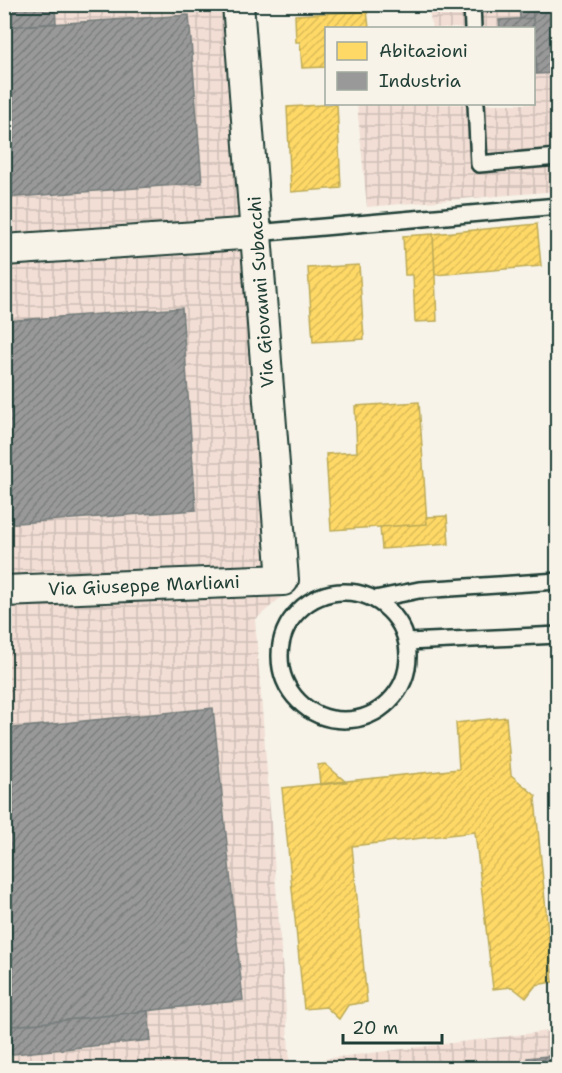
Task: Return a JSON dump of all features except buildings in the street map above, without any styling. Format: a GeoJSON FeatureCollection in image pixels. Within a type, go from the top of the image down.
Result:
{"type":"FeatureCollection","features":[{"type":"Feature","properties":{"kind":"street","name":"Via Giovanni Subacchi"},"geometry":{"type":"LineString","coordinates":[[238,4],[283,579]]}},
{"type":"Feature","properties":{"kind":"street"},"geometry":{"type":"LineString","coordinates":[[4,250],[256,233]]}},
{"type":"Feature","properties":{"kind":"street","name":"Via Giuseppe Marliani"},"geometry":{"type":"LineString","coordinates":[[4,591],[283,579]]}},
{"type":"Feature","properties":{"kind":"lane"},"geometry":{"type":"LineString","coordinates":[[472,4],[473,27]]}},
{"type":"Feature","properties":{"kind":"lane"},"geometry":{"type":"LineString","coordinates":[[476,105],[479,164],[558,157]]}},
{"type":"Feature","properties":{"kind":"lane"},"geometry":{"type":"LineString","coordinates":[[256,233],[558,206]]}},
{"type":"Feature","properties":{"kind":"lane"},"geometry":{"type":"LineString","coordinates":[[375,599],[419,590],[558,580]]}},
{"type":"Feature","properties":{"kind":"lane"},"geometry":{"type":"LineString","coordinates":[[333,592],[354,592],[375,599],[390,610],[407,642],[408,664],[401,685],[388,702],[371,714],[350,720],[328,718],[309,709],[293,694],[283,675],[280,653],[285,632],[296,614],[312,600],[333,592]]}},
{"type":"Feature","properties":{"kind":"lane"},"geometry":{"type":"LineString","coordinates":[[407,642],[558,635]]}},
{"type":"Feature","properties":{"kind":"shaded area"},"geometry":{"type":"Polygon","coordinates":[[[5,5],[241,5],[295,585],[255,620],[290,1063],[557,1030],[557,1068],[5,1068],[5,5]]]}},
{"type":"Feature","properties":{"kind":"shaded area"},"geometry":{"type":"Polygon","coordinates":[[[428,5],[557,5],[557,191],[367,207],[357,105],[535,105],[535,27],[432,27],[428,5]]]}}]}
